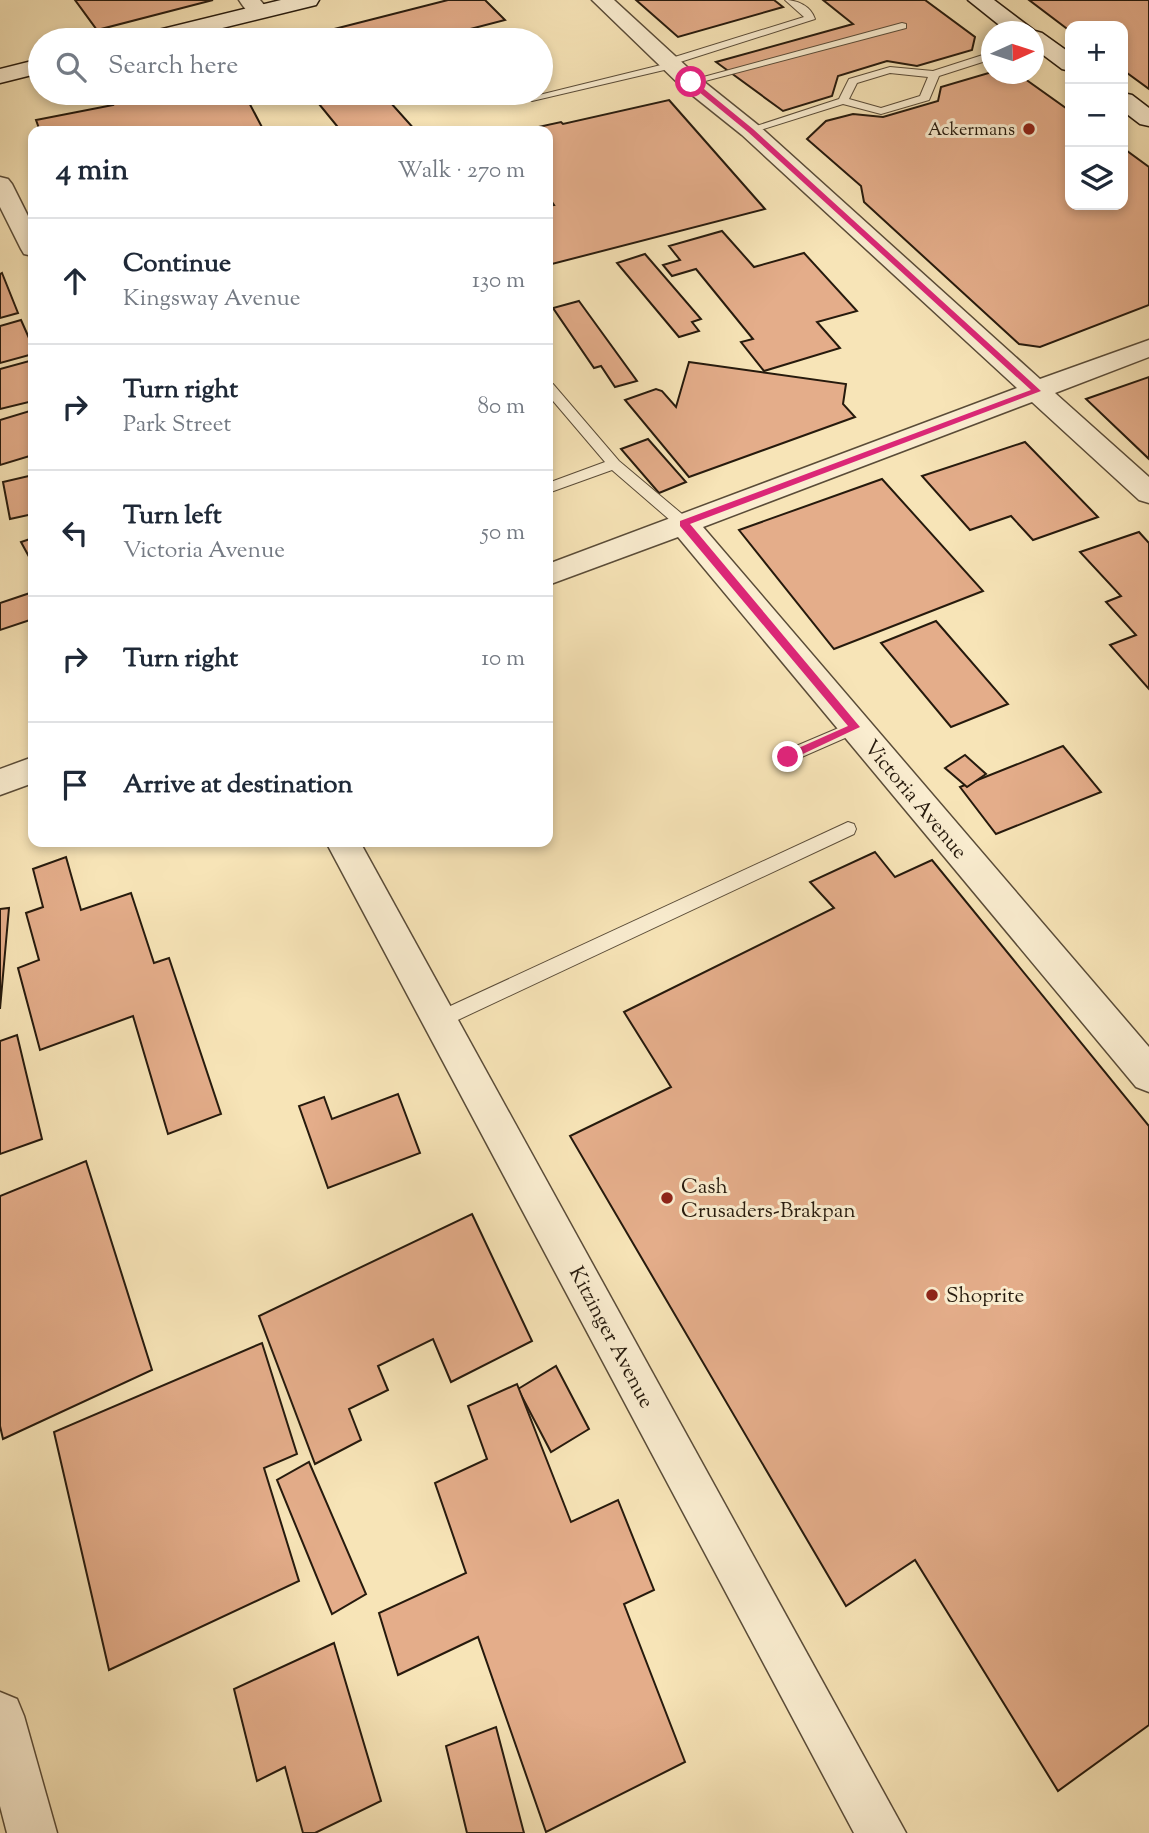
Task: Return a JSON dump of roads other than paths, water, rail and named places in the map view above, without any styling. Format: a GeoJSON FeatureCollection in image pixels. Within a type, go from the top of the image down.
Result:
{"type":"FeatureCollection","features":[{"type":"Feature","properties":{"kind":"main road"},"geometry":{"type":"LineString","coordinates":[[184,28],[254,6],[308,0]]}},
{"type":"Feature","properties":{"kind":"main road"},"geometry":{"type":"LineString","coordinates":[[979,0],[1008,21]]}},
{"type":"Feature","properties":{"kind":"main road"},"geometry":{"type":"LineString","coordinates":[[1044,46],[1065,61]]}},
{"type":"Feature","properties":{"kind":"main road"},"geometry":{"type":"LineString","coordinates":[[0,76],[28,69]]}},
{"type":"Feature","properties":{"kind":"main road"},"geometry":{"type":"LineString","coordinates":[[1128,103],[1149,118]]}},
{"type":"Feature","properties":{"kind":"street"},"geometry":{"type":"LineString","coordinates":[[602,0],[691,82],[750,130],[1149,493]]}},
{"type":"Feature","properties":{"kind":"street"},"geometry":{"type":"LineString","coordinates":[[0,184],[28,239]]}},
{"type":"Feature","properties":{"kind":"street"},"geometry":{"type":"LineString","coordinates":[[553,573],[1149,348]]}},
{"type":"Feature","properties":{"kind":"street","name":"Victoria Avenue"},"geometry":{"type":"LineString","coordinates":[[683,523],[1149,1075]]}},
{"type":"Feature","properties":{"kind":"street"},"geometry":{"type":"LineString","coordinates":[[0,782],[28,772]]}},
{"type":"Feature","properties":{"kind":"street","name":"Kitzinger Avenue"},"geometry":{"type":"LineString","coordinates":[[346,847],[881,1833]]}},
{"type":"Feature","properties":{"kind":"street"},"geometry":{"type":"LineString","coordinates":[[0,1716],[32,1833]]}},
{"type":"Feature","properties":{"kind":"lane"},"geometry":{"type":"LineString","coordinates":[[553,93],[671,64],[810,19],[809,15],[790,0]]}},
{"type":"Feature","properties":{"kind":"lane"},"geometry":{"type":"LineString","coordinates":[[691,82],[902,26]]}},
{"type":"Feature","properties":{"kind":"lane"},"geometry":{"type":"LineString","coordinates":[[843,101],[853,81],[890,70],[934,74],[981,59]]}},
{"type":"Feature","properties":{"kind":"lane"},"geometry":{"type":"LineString","coordinates":[[750,130],[843,101],[881,111],[925,98],[934,74]]}},
{"type":"Feature","properties":{"kind":"lane"},"geometry":{"type":"LineString","coordinates":[[553,393],[614,464],[683,523]]}},
{"type":"Feature","properties":{"kind":"lane"},"geometry":{"type":"LineString","coordinates":[[553,486],[614,464]]}},
{"type":"Feature","properties":{"kind":"lane"},"geometry":{"type":"LineString","coordinates":[[788,757],[855,727]]}},
{"type":"Feature","properties":{"kind":"lane"},"geometry":{"type":"LineString","coordinates":[[439,1020],[848,829]]}},
{"type":"Feature","properties":{"kind":"place","name":"Ackermans"},"geometry":{"type":"Point","coordinates":[1029,129]}},
{"type":"Feature","properties":{"kind":"place","name":"Cash Crusaders-Brakpan"},"geometry":{"type":"Point","coordinates":[667,1198]}},
{"type":"Feature","properties":{"kind":"place","name":"Shoprite"},"geometry":{"type":"Point","coordinates":[932,1295]}}]}
